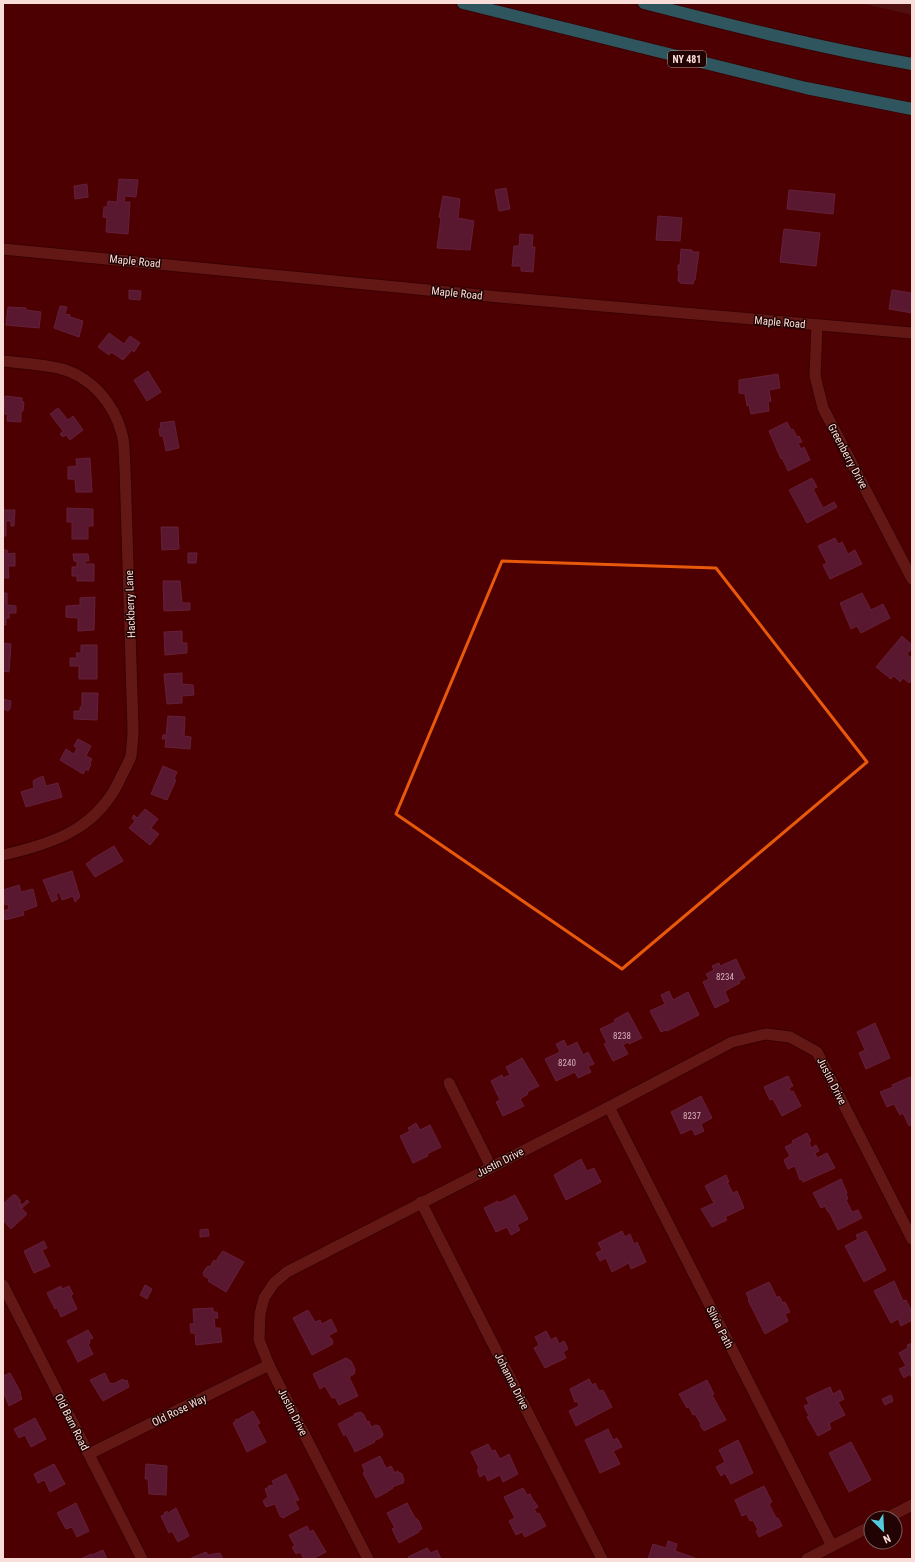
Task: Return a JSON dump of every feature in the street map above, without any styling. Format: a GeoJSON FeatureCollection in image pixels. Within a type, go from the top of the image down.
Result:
{"type":"FeatureCollection","features":[{"type":"Feature","properties":{"kind":"highway","name":"NY 481"},"geometry":{"type":"LineString","coordinates":[[463,3],[806,88],[912,109]]}},
{"type":"Feature","properties":{"kind":"highway"},"geometry":{"type":"LineString","coordinates":[[644,3],[767,35],[847,53],[912,64]]}},
{"type":"Feature","properties":{"kind":"street","name":"Maple Road"},"geometry":{"type":"LineString","coordinates":[[3,248],[511,298],[912,334]]}},
{"type":"Feature","properties":{"kind":"street","name":"Greenberry Drive"},"geometry":{"type":"LineString","coordinates":[[817,325],[816,376],[823,408],[912,579]]}},
{"type":"Feature","properties":{"kind":"street","name":"Hackberry Lane"},"geometry":{"type":"LineString","coordinates":[[3,360],[58,368],[78,375],[92,385],[105,399],[116,417],[123,436],[134,728],[130,756],[115,791],[88,822],[60,838],[3,855]]}},
{"type":"Feature","properties":{"kind":"street","name":"Justin Drive"},"geometry":{"type":"LineString","coordinates":[[368,1559],[269,1365],[259,1340],[260,1314],[264,1298],[274,1283],[287,1272],[609,1107],[732,1042],[766,1034],[790,1037],[817,1052],[912,1239]]}},
{"type":"Feature","properties":{"kind":"street"},"geometry":{"type":"LineString","coordinates":[[449,1083],[491,1167]]}},
{"type":"Feature","properties":{"kind":"street","name":"Silvia Path"},"geometry":{"type":"LineString","coordinates":[[609,1107],[832,1546]]}},
{"type":"Feature","properties":{"kind":"street","name":"Johanna Drive"},"geometry":{"type":"LineString","coordinates":[[421,1202],[602,1559]]}},
{"type":"Feature","properties":{"kind":"street","name":"Old Barn Road"},"geometry":{"type":"LineString","coordinates":[[3,1285],[142,1559]]}},
{"type":"Feature","properties":{"kind":"street","name":"Old Rose Way"},"geometry":{"type":"LineString","coordinates":[[89,1454],[269,1365]]}},
{"type":"Feature","properties":{"kind":"street"},"geometry":{"type":"LineString","coordinates":[[902,1510],[912,1505]]}},
{"type":"Feature","properties":{"kind":"street"},"geometry":{"type":"LineString","coordinates":[[807,1559],[863,1530]]}},
{"type":"Feature","properties":{"kind":"highlighted area"},"geometry":{"type":"Polygon","coordinates":[[[502,561],[716,568],[867,762],[622,969],[396,814],[502,561]]]}},
{"type":"Feature","properties":{"kind":"shaded area"},"geometry":{"type":"Polygon","coordinates":[[[861,3],[912,3],[912,15],[861,3]]]}},
{"type":"Feature","properties":{"kind":"building"},"geometry":{"type":"Polygon","coordinates":[[[119,179],[138,180],[136,197],[125,196],[124,202],[130,202],[128,234],[106,232],[107,218],[103,217],[104,207],[107,207],[108,201],[117,202],[119,179]]]}},
{"type":"Feature","properties":{"kind":"building"},"geometry":{"type":"Polygon","coordinates":[[[87,184],[88,197],[75,199],[74,186],[87,184]]]}},
{"type":"Feature","properties":{"kind":"building"},"geometry":{"type":"Polygon","coordinates":[[[506,188],[510,209],[499,211],[495,190],[506,188]]]}},
{"type":"Feature","properties":{"kind":"building"},"geometry":{"type":"Polygon","coordinates":[[[789,190],[835,194],[833,214],[787,209],[789,190]]]}},
{"type":"Feature","properties":{"kind":"building"},"geometry":{"type":"Polygon","coordinates":[[[443,196],[460,199],[458,218],[474,221],[470,250],[437,248],[441,218],[439,217],[443,196]]]}},
{"type":"Feature","properties":{"kind":"building"},"geometry":{"type":"Polygon","coordinates":[[[658,216],[682,218],[680,241],[656,240],[658,216]]]}},
{"type":"Feature","properties":{"kind":"building"},"geometry":{"type":"Polygon","coordinates":[[[784,229],[820,233],[816,266],[780,262],[784,229]]]}},
{"type":"Feature","properties":{"kind":"building"},"geometry":{"type":"Polygon","coordinates":[[[520,234],[533,235],[532,247],[535,247],[533,272],[521,271],[521,266],[512,266],[514,246],[519,246],[520,234]]]}},
{"type":"Feature","properties":{"kind":"building"},"geometry":{"type":"Polygon","coordinates":[[[681,249],[699,252],[695,280],[693,284],[680,283],[678,281],[678,265],[680,265],[681,249]]]}},
{"type":"Feature","properties":{"kind":"building"},"geometry":{"type":"Polygon","coordinates":[[[129,290],[141,291],[140,300],[129,299],[129,290]]]}},
{"type":"Feature","properties":{"kind":"building"},"geometry":{"type":"Polygon","coordinates":[[[892,290],[912,293],[912,313],[889,309],[892,290]]]}},
{"type":"Feature","properties":{"kind":"building"},"geometry":{"type":"Polygon","coordinates":[[[60,306],[67,307],[65,314],[83,321],[79,337],[54,328],[60,306]]]}},
{"type":"Feature","properties":{"kind":"building"},"geometry":{"type":"Polygon","coordinates":[[[8,307],[26,308],[26,310],[41,312],[39,328],[6,325],[8,307]]]}},
{"type":"Feature","properties":{"kind":"building"},"geometry":{"type":"Polygon","coordinates":[[[109,333],[124,344],[130,336],[140,343],[134,352],[132,350],[123,360],[111,352],[109,355],[98,347],[109,333]]]}},
{"type":"Feature","properties":{"kind":"building"},"geometry":{"type":"Polygon","coordinates":[[[148,371],[161,392],[147,401],[134,380],[148,371]]]}},
{"type":"Feature","properties":{"kind":"building"},"geometry":{"type":"Polygon","coordinates":[[[778,374],[780,388],[769,390],[771,401],[768,402],[769,411],[751,414],[749,405],[747,406],[745,394],[739,393],[739,380],[778,374]]]}},
{"type":"Feature","properties":{"kind":"building"},"geometry":{"type":"Polygon","coordinates":[[[5,396],[22,398],[22,402],[24,402],[23,411],[21,411],[21,422],[7,421],[8,414],[3,414],[5,396]]]}},
{"type":"Feature","properties":{"kind":"building"},"geometry":{"type":"Polygon","coordinates":[[[58,408],[68,420],[73,416],[83,430],[70,440],[66,435],[63,437],[60,434],[63,431],[50,414],[58,408]]]}},
{"type":"Feature","properties":{"kind":"building"},"geometry":{"type":"Polygon","coordinates":[[[174,421],[179,448],[166,451],[163,436],[160,436],[160,423],[174,421]]]}},
{"type":"Feature","properties":{"kind":"building"},"geometry":{"type":"Polygon","coordinates":[[[787,422],[797,437],[799,436],[802,442],[798,443],[801,449],[804,447],[810,460],[788,471],[769,431],[787,422]]]}},
{"type":"Feature","properties":{"kind":"building"},"geometry":{"type":"Polygon","coordinates":[[[90,458],[92,492],[76,492],[75,479],[68,479],[68,467],[77,466],[76,459],[90,458]]]}},
{"type":"Feature","properties":{"kind":"building"},"geometry":{"type":"Polygon","coordinates":[[[812,478],[817,487],[813,489],[823,508],[834,502],[837,507],[807,523],[789,490],[812,478]]]}},
{"type":"Feature","properties":{"kind":"building"},"geometry":{"type":"Polygon","coordinates":[[[3,502],[4,510],[15,510],[14,526],[11,526],[11,521],[6,521],[6,536],[3,536],[3,502]]]}},
{"type":"Feature","properties":{"kind":"building"},"geometry":{"type":"Polygon","coordinates":[[[67,508],[93,509],[93,526],[88,526],[88,539],[72,539],[72,522],[67,522],[67,508]]]}},
{"type":"Feature","properties":{"kind":"building"},"geometry":{"type":"Polygon","coordinates":[[[161,527],[178,527],[179,549],[162,550],[161,527]]]}},
{"type":"Feature","properties":{"kind":"building"},"geometry":{"type":"Polygon","coordinates":[[[835,538],[838,544],[842,542],[848,554],[855,550],[862,564],[830,579],[823,565],[827,563],[818,546],[835,538]]]}},
{"type":"Feature","properties":{"kind":"building"},"geometry":{"type":"Polygon","coordinates":[[[3,550],[7,550],[8,554],[15,553],[15,566],[8,566],[9,578],[3,578],[3,550]]]}},
{"type":"Feature","properties":{"kind":"building"},"geometry":{"type":"Polygon","coordinates":[[[188,553],[197,553],[196,563],[188,563],[188,553]]]}},
{"type":"Feature","properties":{"kind":"building"},"geometry":{"type":"Polygon","coordinates":[[[73,554],[88,554],[89,561],[85,561],[85,564],[94,564],[94,581],[77,581],[77,576],[72,576],[72,567],[77,567],[77,561],[74,561],[73,554]]]}},
{"type":"Feature","properties":{"kind":"building"},"geometry":{"type":"Polygon","coordinates":[[[163,581],[180,581],[182,603],[190,603],[190,610],[164,611],[163,581]]]}},
{"type":"Feature","properties":{"kind":"building"},"geometry":{"type":"Polygon","coordinates":[[[3,593],[7,593],[7,605],[16,606],[16,613],[9,613],[9,618],[6,618],[6,625],[3,625],[3,593]]]}},
{"type":"Feature","properties":{"kind":"building"},"geometry":{"type":"Polygon","coordinates":[[[862,593],[871,610],[883,604],[890,618],[861,633],[857,626],[851,629],[840,603],[862,593]]]}},
{"type":"Feature","properties":{"kind":"building"},"geometry":{"type":"Polygon","coordinates":[[[95,597],[94,630],[78,631],[78,618],[66,617],[66,606],[80,605],[80,598],[95,597]]]}},
{"type":"Feature","properties":{"kind":"building"},"geometry":{"type":"Polygon","coordinates":[[[182,631],[182,643],[187,643],[187,653],[165,655],[164,632],[182,631]]]}},
{"type":"Feature","properties":{"kind":"building"},"geometry":{"type":"Polygon","coordinates":[[[902,636],[912,645],[912,648],[907,654],[912,659],[912,680],[909,683],[903,678],[900,682],[894,676],[891,679],[876,667],[902,636]]]}},
{"type":"Feature","properties":{"kind":"building"},"geometry":{"type":"Polygon","coordinates":[[[3,643],[11,644],[9,672],[3,671],[3,643]]]}},
{"type":"Feature","properties":{"kind":"building"},"geometry":{"type":"Polygon","coordinates":[[[81,645],[97,645],[97,679],[79,679],[79,666],[70,666],[70,658],[77,658],[76,653],[81,653],[81,645]]]}},
{"type":"Feature","properties":{"kind":"building"},"geometry":{"type":"Polygon","coordinates":[[[182,673],[182,684],[193,685],[194,695],[182,696],[182,703],[167,704],[164,674],[182,673]]]}},
{"type":"Feature","properties":{"kind":"building"},"geometry":{"type":"Polygon","coordinates":[[[82,693],[98,693],[97,720],[74,719],[74,711],[80,711],[80,707],[82,707],[82,693]]]}},
{"type":"Feature","properties":{"kind":"building"},"geometry":{"type":"Polygon","coordinates":[[[3,699],[11,701],[10,709],[8,711],[3,709],[3,699]]]}},
{"type":"Feature","properties":{"kind":"building"},"geometry":{"type":"Polygon","coordinates":[[[168,716],[185,717],[184,736],[191,737],[190,749],[165,747],[166,739],[162,739],[163,735],[166,735],[168,716]]]}},
{"type":"Feature","properties":{"kind":"building"},"geometry":{"type":"Polygon","coordinates":[[[78,739],[91,746],[86,756],[92,759],[91,764],[88,771],[86,769],[83,774],[60,760],[66,749],[74,754],[77,748],[74,746],[78,739]]]}},
{"type":"Feature","properties":{"kind":"building"},"geometry":{"type":"Polygon","coordinates":[[[163,766],[177,772],[174,779],[176,780],[167,800],[151,794],[163,766]]]}},
{"type":"Feature","properties":{"kind":"building"},"geometry":{"type":"Polygon","coordinates":[[[43,776],[46,786],[58,783],[62,797],[26,807],[21,792],[34,788],[34,780],[43,776]]]}},
{"type":"Feature","properties":{"kind":"building"},"geometry":{"type":"Polygon","coordinates":[[[145,809],[158,819],[151,828],[159,834],[150,845],[129,828],[135,821],[132,818],[134,815],[137,818],[145,809]]]}},
{"type":"Feature","properties":{"kind":"building"},"geometry":{"type":"Polygon","coordinates":[[[114,846],[123,861],[95,877],[86,864],[114,846]]]}},
{"type":"Feature","properties":{"kind":"building"},"geometry":{"type":"Polygon","coordinates":[[[72,871],[80,897],[75,902],[73,896],[62,900],[59,892],[56,894],[58,899],[52,902],[43,880],[72,871]]]}},
{"type":"Feature","properties":{"kind":"building"},"geometry":{"type":"Polygon","coordinates":[[[19,885],[21,892],[33,889],[37,906],[23,911],[24,915],[5,920],[3,911],[9,909],[8,904],[5,905],[3,890],[19,885]]]}},
{"type":"Feature","properties":{"kind":"building"},"geometry":{"type":"Polygon","coordinates":[[[736,959],[745,978],[739,981],[740,983],[725,992],[729,1001],[715,1008],[703,982],[709,979],[706,974],[714,970],[712,966],[719,963],[720,966],[736,959]]]}},
{"type":"Feature","properties":{"kind":"building"},"geometry":{"type":"Polygon","coordinates":[[[669,991],[673,1000],[688,992],[699,1015],[667,1031],[661,1032],[650,1011],[665,1004],[661,995],[669,991]]]}},
{"type":"Feature","properties":{"kind":"building"},"geometry":{"type":"Polygon","coordinates":[[[628,1012],[642,1038],[623,1045],[628,1054],[613,1061],[604,1044],[607,1043],[600,1029],[615,1022],[614,1020],[628,1012]]]}},
{"type":"Feature","properties":{"kind":"building"},"geometry":{"type":"Polygon","coordinates":[[[875,1023],[890,1058],[866,1069],[859,1053],[865,1050],[857,1032],[875,1023]]]}},
{"type":"Feature","properties":{"kind":"building"},"geometry":{"type":"Polygon","coordinates":[[[564,1040],[567,1047],[577,1042],[583,1055],[588,1052],[594,1064],[588,1066],[591,1072],[578,1078],[575,1072],[556,1081],[545,1059],[560,1052],[556,1044],[564,1040]]]}},
{"type":"Feature","properties":{"kind":"building"},"geometry":{"type":"Polygon","coordinates":[[[522,1058],[539,1086],[527,1092],[528,1094],[520,1099],[524,1106],[503,1116],[496,1102],[500,1100],[491,1081],[502,1075],[503,1078],[510,1075],[506,1067],[522,1058]]]}},
{"type":"Feature","properties":{"kind":"building"},"geometry":{"type":"Polygon","coordinates":[[[788,1076],[793,1086],[789,1088],[791,1092],[793,1091],[801,1106],[782,1116],[773,1099],[770,1100],[764,1087],[788,1076]]]}},
{"type":"Feature","properties":{"kind":"building"},"geometry":{"type":"Polygon","coordinates":[[[910,1077],[912,1080],[912,1124],[909,1126],[903,1113],[900,1115],[894,1104],[887,1107],[880,1092],[893,1087],[892,1085],[910,1077]]]}},
{"type":"Feature","properties":{"kind":"building"},"geometry":{"type":"Polygon","coordinates":[[[701,1096],[712,1118],[701,1124],[704,1131],[695,1135],[692,1129],[681,1134],[671,1112],[701,1096]]]}},
{"type":"Feature","properties":{"kind":"building"},"geometry":{"type":"Polygon","coordinates":[[[416,1123],[420,1130],[430,1125],[441,1147],[427,1154],[428,1156],[413,1163],[400,1136],[410,1131],[408,1128],[416,1123]]]}},
{"type":"Feature","properties":{"kind":"building"},"geometry":{"type":"Polygon","coordinates":[[[807,1133],[811,1141],[809,1142],[811,1148],[816,1145],[819,1151],[815,1153],[817,1158],[827,1153],[835,1168],[803,1182],[802,1179],[800,1180],[795,1166],[788,1169],[784,1160],[790,1156],[785,1147],[793,1143],[792,1141],[807,1133]]]}},
{"type":"Feature","properties":{"kind":"building"},"geometry":{"type":"Polygon","coordinates":[[[581,1159],[587,1171],[594,1168],[601,1182],[566,1200],[554,1175],[581,1159]]]}},
{"type":"Feature","properties":{"kind":"building"},"geometry":{"type":"Polygon","coordinates":[[[726,1175],[729,1182],[727,1182],[733,1193],[737,1191],[744,1208],[725,1217],[727,1220],[712,1227],[701,1209],[714,1203],[705,1186],[726,1175]]]}},
{"type":"Feature","properties":{"kind":"building"},"geometry":{"type":"Polygon","coordinates":[[[841,1179],[847,1193],[848,1199],[846,1200],[852,1212],[858,1210],[862,1218],[838,1230],[825,1206],[821,1208],[813,1193],[841,1179]]]}},
{"type":"Feature","properties":{"kind":"building"},"geometry":{"type":"Polygon","coordinates":[[[13,1195],[16,1195],[22,1205],[27,1200],[29,1202],[22,1208],[18,1204],[27,1214],[11,1229],[3,1220],[3,1204],[13,1195]]]}},
{"type":"Feature","properties":{"kind":"building"},"geometry":{"type":"Polygon","coordinates":[[[515,1195],[528,1219],[517,1225],[520,1230],[511,1235],[507,1227],[496,1232],[484,1208],[515,1195]]]}},
{"type":"Feature","properties":{"kind":"building"},"geometry":{"type":"Polygon","coordinates":[[[208,1229],[209,1236],[200,1237],[200,1230],[208,1229]]]}},
{"type":"Feature","properties":{"kind":"building"},"geometry":{"type":"Polygon","coordinates":[[[622,1231],[625,1237],[630,1234],[634,1244],[637,1242],[646,1262],[631,1269],[629,1263],[612,1272],[606,1258],[600,1261],[596,1253],[602,1250],[598,1243],[622,1231]]]}},
{"type":"Feature","properties":{"kind":"building"},"geometry":{"type":"Polygon","coordinates":[[[866,1231],[886,1270],[864,1282],[845,1246],[858,1239],[856,1235],[866,1231]]]}},
{"type":"Feature","properties":{"kind":"building"},"geometry":{"type":"Polygon","coordinates":[[[44,1241],[47,1248],[42,1250],[50,1266],[34,1273],[24,1251],[44,1241]]]}},
{"type":"Feature","properties":{"kind":"building"},"geometry":{"type":"Polygon","coordinates":[[[223,1251],[244,1262],[226,1292],[208,1281],[209,1279],[204,1276],[203,1273],[208,1266],[210,1267],[214,1260],[217,1262],[217,1259],[223,1251]]]}},
{"type":"Feature","properties":{"kind":"building"},"geometry":{"type":"Polygon","coordinates":[[[894,1281],[903,1301],[906,1300],[912,1312],[912,1320],[901,1326],[898,1319],[891,1323],[874,1291],[894,1281]]]}},
{"type":"Feature","properties":{"kind":"building"},"geometry":{"type":"Polygon","coordinates":[[[769,1282],[777,1298],[779,1296],[783,1303],[785,1302],[790,1312],[785,1314],[788,1321],[765,1334],[746,1293],[769,1282]]]}},
{"type":"Feature","properties":{"kind":"building"},"geometry":{"type":"Polygon","coordinates":[[[145,1285],[152,1289],[147,1299],[140,1295],[145,1285]]]}},
{"type":"Feature","properties":{"kind":"building"},"geometry":{"type":"Polygon","coordinates":[[[61,1286],[62,1289],[69,1286],[73,1294],[71,1296],[77,1309],[61,1317],[47,1293],[61,1286]]]}},
{"type":"Feature","properties":{"kind":"building"},"geometry":{"type":"Polygon","coordinates":[[[213,1308],[213,1312],[217,1312],[218,1318],[214,1318],[215,1328],[220,1328],[222,1342],[196,1345],[195,1333],[191,1333],[190,1324],[194,1324],[193,1309],[213,1308]]]}},
{"type":"Feature","properties":{"kind":"building"},"geometry":{"type":"Polygon","coordinates":[[[308,1310],[315,1322],[320,1320],[322,1324],[331,1319],[337,1331],[328,1336],[332,1339],[333,1344],[312,1355],[293,1318],[308,1310]]]}},
{"type":"Feature","properties":{"kind":"building"},"geometry":{"type":"Polygon","coordinates":[[[88,1330],[93,1338],[89,1340],[90,1343],[88,1344],[93,1354],[78,1362],[67,1341],[88,1330]]]}},
{"type":"Feature","properties":{"kind":"building"},"geometry":{"type":"Polygon","coordinates":[[[546,1331],[551,1340],[556,1337],[559,1344],[564,1341],[568,1349],[563,1352],[566,1358],[545,1368],[534,1348],[539,1345],[535,1337],[546,1331]]]}},
{"type":"Feature","properties":{"kind":"building"},"geometry":{"type":"Polygon","coordinates":[[[912,1343],[912,1379],[910,1374],[904,1378],[899,1369],[906,1366],[899,1353],[908,1348],[907,1345],[912,1343]]]}},
{"type":"Feature","properties":{"kind":"building"},"geometry":{"type":"Polygon","coordinates":[[[346,1358],[351,1361],[355,1369],[354,1374],[349,1377],[358,1396],[339,1405],[335,1397],[332,1398],[325,1386],[320,1389],[313,1374],[346,1358]]]}},
{"type":"Feature","properties":{"kind":"building"},"geometry":{"type":"Polygon","coordinates":[[[10,1373],[21,1393],[22,1399],[9,1406],[3,1391],[3,1376],[10,1373]]]}},
{"type":"Feature","properties":{"kind":"building"},"geometry":{"type":"Polygon","coordinates":[[[105,1373],[110,1384],[123,1379],[124,1381],[127,1380],[129,1387],[103,1401],[90,1380],[105,1373]]]}},
{"type":"Feature","properties":{"kind":"building"},"geometry":{"type":"Polygon","coordinates":[[[589,1379],[592,1385],[595,1383],[599,1391],[603,1390],[612,1407],[576,1426],[569,1411],[579,1406],[577,1401],[575,1402],[570,1389],[589,1379]]]}},
{"type":"Feature","properties":{"kind":"building"},"geometry":{"type":"Polygon","coordinates":[[[707,1380],[714,1394],[712,1395],[726,1420],[704,1431],[695,1414],[693,1415],[689,1407],[687,1408],[679,1394],[707,1380]]]}},
{"type":"Feature","properties":{"kind":"building"},"geometry":{"type":"Polygon","coordinates":[[[830,1387],[833,1394],[840,1390],[844,1399],[838,1402],[845,1415],[829,1423],[831,1429],[818,1436],[807,1417],[809,1416],[804,1406],[809,1404],[806,1398],[830,1387]]]}},
{"type":"Feature","properties":{"kind":"building"},"geometry":{"type":"Polygon","coordinates":[[[891,1395],[893,1401],[885,1405],[882,1399],[891,1395]]]}},
{"type":"Feature","properties":{"kind":"building"},"geometry":{"type":"Polygon","coordinates":[[[253,1411],[260,1423],[257,1425],[266,1442],[247,1452],[233,1423],[236,1421],[235,1420],[240,1419],[253,1411]]]}},
{"type":"Feature","properties":{"kind":"building"},"geometry":{"type":"Polygon","coordinates":[[[361,1412],[367,1422],[369,1421],[371,1427],[376,1425],[379,1426],[383,1434],[382,1437],[374,1441],[375,1442],[355,1452],[346,1434],[344,1436],[338,1424],[355,1415],[354,1414],[361,1412]]]}},
{"type":"Feature","properties":{"kind":"building"},"geometry":{"type":"Polygon","coordinates":[[[35,1418],[46,1439],[31,1447],[25,1435],[19,1438],[14,1429],[35,1418]]]}},
{"type":"Feature","properties":{"kind":"building"},"geometry":{"type":"Polygon","coordinates":[[[608,1429],[613,1440],[617,1438],[622,1447],[613,1451],[620,1464],[600,1473],[585,1440],[608,1429]]]}},
{"type":"Feature","properties":{"kind":"building"},"geometry":{"type":"Polygon","coordinates":[[[738,1440],[753,1473],[731,1484],[725,1473],[721,1476],[716,1467],[725,1462],[719,1450],[738,1440]]]}},
{"type":"Feature","properties":{"kind":"building"},"geometry":{"type":"Polygon","coordinates":[[[851,1442],[871,1480],[849,1492],[829,1453],[851,1442]]]}},
{"type":"Feature","properties":{"kind":"building"},"geometry":{"type":"Polygon","coordinates":[[[488,1444],[492,1451],[495,1450],[500,1459],[509,1454],[518,1474],[503,1482],[500,1475],[488,1481],[485,1474],[480,1477],[477,1470],[479,1468],[471,1452],[488,1444]]]}},
{"type":"Feature","properties":{"kind":"building"},"geometry":{"type":"Polygon","coordinates":[[[380,1456],[386,1468],[385,1469],[391,1466],[395,1473],[397,1471],[402,1474],[404,1480],[403,1483],[392,1487],[393,1488],[390,1490],[388,1489],[389,1491],[376,1498],[363,1473],[365,1472],[362,1465],[380,1456]]]}},
{"type":"Feature","properties":{"kind":"building"},"geometry":{"type":"Polygon","coordinates":[[[54,1464],[65,1484],[50,1492],[45,1481],[44,1480],[38,1483],[34,1474],[54,1464]]]}},
{"type":"Feature","properties":{"kind":"building"},"geometry":{"type":"Polygon","coordinates":[[[146,1464],[167,1466],[166,1495],[149,1494],[148,1479],[145,1479],[146,1464]]]}},
{"type":"Feature","properties":{"kind":"building"},"geometry":{"type":"Polygon","coordinates":[[[286,1474],[299,1500],[295,1501],[299,1509],[283,1518],[280,1516],[275,1504],[266,1507],[263,1501],[268,1497],[265,1489],[269,1487],[268,1486],[274,1485],[272,1481],[286,1474]]]}},
{"type":"Feature","properties":{"kind":"building"},"geometry":{"type":"Polygon","coordinates":[[[764,1486],[772,1502],[769,1504],[782,1526],[759,1537],[756,1531],[758,1530],[753,1520],[750,1521],[747,1514],[742,1516],[735,1500],[764,1486]]]}},
{"type":"Feature","properties":{"kind":"building"},"geometry":{"type":"Polygon","coordinates":[[[523,1488],[527,1495],[530,1494],[535,1502],[538,1507],[534,1509],[537,1514],[539,1513],[546,1526],[525,1537],[522,1532],[516,1535],[509,1521],[515,1518],[504,1497],[523,1488]]]}},
{"type":"Feature","properties":{"kind":"building"},"geometry":{"type":"Polygon","coordinates":[[[76,1503],[89,1531],[77,1537],[72,1527],[66,1529],[57,1513],[76,1503]]]}},
{"type":"Feature","properties":{"kind":"building"},"geometry":{"type":"Polygon","coordinates":[[[407,1503],[415,1518],[419,1521],[422,1529],[399,1543],[392,1529],[395,1528],[387,1513],[407,1503]]]}},
{"type":"Feature","properties":{"kind":"building"},"geometry":{"type":"Polygon","coordinates":[[[176,1508],[189,1536],[178,1542],[172,1531],[169,1533],[161,1516],[167,1511],[168,1513],[176,1508]]]}},
{"type":"Feature","properties":{"kind":"building"},"geometry":{"type":"Polygon","coordinates":[[[307,1526],[310,1532],[313,1530],[326,1552],[312,1559],[304,1559],[300,1552],[296,1554],[292,1547],[295,1546],[289,1535],[307,1526]]]}},
{"type":"Feature","properties":{"kind":"building"},"geometry":{"type":"Polygon","coordinates":[[[668,1541],[677,1544],[675,1551],[695,1559],[648,1559],[653,1544],[666,1548],[668,1541]]]}},
{"type":"Feature","properties":{"kind":"building"},"geometry":{"type":"Polygon","coordinates":[[[427,1548],[431,1553],[437,1550],[441,1559],[409,1559],[408,1557],[427,1548]]]}},
{"type":"Feature","properties":{"kind":"building"},"geometry":{"type":"Polygon","coordinates":[[[103,1550],[107,1559],[81,1559],[91,1554],[92,1555],[103,1550]]]}},
{"type":"Feature","properties":{"kind":"building"},"geometry":{"type":"Polygon","coordinates":[[[206,1552],[208,1555],[220,1553],[223,1559],[189,1559],[206,1552]]]}}]}
